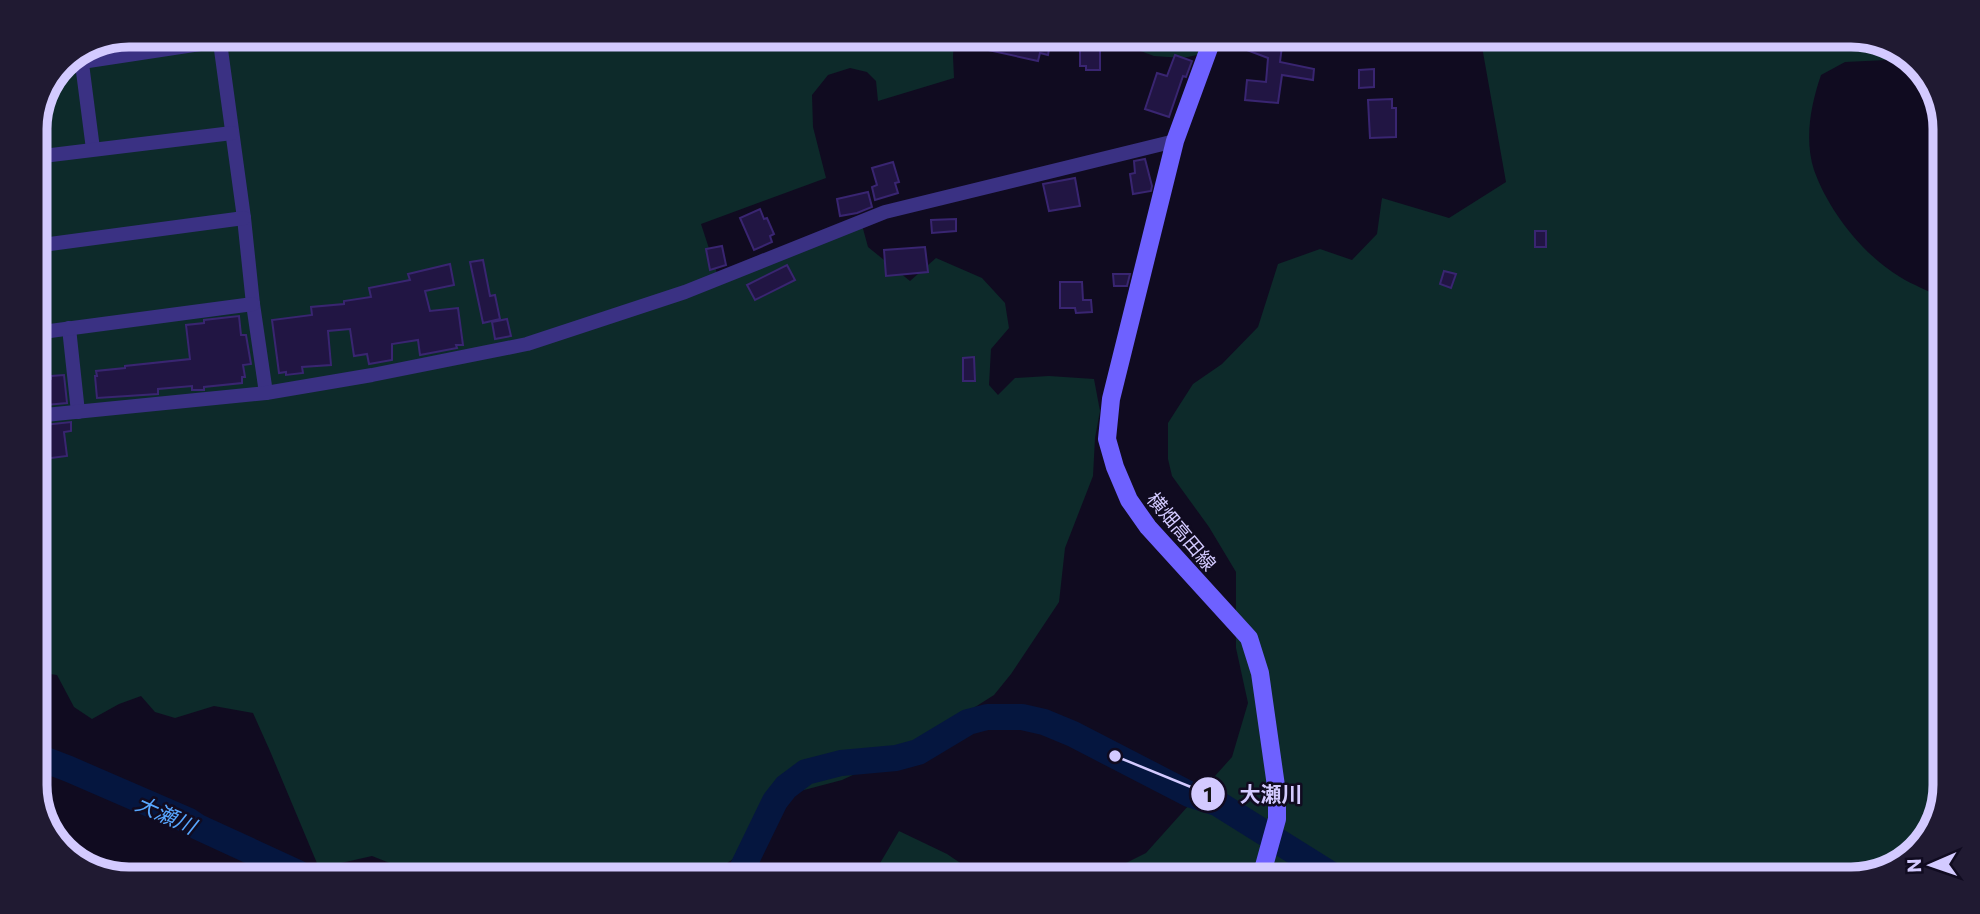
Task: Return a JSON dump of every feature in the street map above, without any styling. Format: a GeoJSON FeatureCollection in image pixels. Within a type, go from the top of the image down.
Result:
{"type":"FeatureCollection","features":[{"type":"Feature","properties":{"kind":"main road","name":"横畑高田線"},"geometry":{"type":"LineString","coordinates":[[1209,47],[1175,141],[1111,399],[1107,439],[1129,500],[1148,527],[1249,638],[1261,673],[1277,793],[1277,819],[1264,867]]}},
{"type":"Feature","properties":{"kind":"street"},"geometry":{"type":"LineString","coordinates":[[90,58],[160,47]]}},
{"type":"Feature","properties":{"kind":"street"},"geometry":{"type":"LineString","coordinates":[[220,47],[266,393]]}},
{"type":"Feature","properties":{"kind":"street"},"geometry":{"type":"LineString","coordinates":[[82,63],[93,149]]}},
{"type":"Feature","properties":{"kind":"street"},"geometry":{"type":"LineString","coordinates":[[47,155],[232,133]]}},
{"type":"Feature","properties":{"kind":"street"},"geometry":{"type":"LineString","coordinates":[[47,415],[266,393],[527,344],[685,292],[885,212],[1175,141]]}},
{"type":"Feature","properties":{"kind":"street"},"geometry":{"type":"LineString","coordinates":[[47,244],[244,219]]}},
{"type":"Feature","properties":{"kind":"street"},"geometry":{"type":"LineString","coordinates":[[47,331],[253,304]]}},
{"type":"Feature","properties":{"kind":"street"},"geometry":{"type":"LineString","coordinates":[[69,328],[78,412]]}},
{"type":"Feature","properties":{"kind":"green space"},"geometry":{"type":"Polygon","coordinates":[[[129,47],[954,47],[954,78],[878,101],[876,81],[867,72],[850,68],[828,75],[812,95],[813,127],[826,178],[701,224],[718,276],[862,225],[868,247],[910,281],[936,258],[982,278],[1005,303],[1009,328],[991,349],[989,385],[998,395],[1015,378],[1049,376],[1094,379],[1100,411],[1093,476],[1065,548],[1059,602],[994,695],[909,749],[842,780],[766,800],[733,859],[721,867],[400,867],[372,856],[319,867],[253,713],[214,706],[175,718],[155,712],[141,696],[119,704],[92,719],[74,707],[57,675],[47,674],[47,124],[50,108],[64,79],[84,61],[98,53],[129,47]]]}},
{"type":"Feature","properties":{"kind":"green space"},"geometry":{"type":"Polygon","coordinates":[[[1130,47],[1234,47],[1183,58],[1154,56],[1130,47]]]}},
{"type":"Feature","properties":{"kind":"green space"},"geometry":{"type":"Polygon","coordinates":[[[1482,47],[1851,47],[1882,53],[1894,60],[1845,62],[1821,75],[1814,98],[1809,146],[1820,185],[1848,230],[1886,268],[1933,293],[1933,785],[1927,816],[1919,830],[1896,830],[1896,853],[1872,864],[1851,867],[1118,867],[1146,853],[1232,757],[1248,703],[1236,648],[1236,572],[1209,527],[1172,476],[1168,459],[1168,423],[1193,384],[1222,364],[1258,327],[1278,264],[1320,249],[1352,260],[1377,234],[1382,198],[1449,218],[1506,182],[1482,47]]]}},
{"type":"Feature","properties":{"kind":"green space"},"geometry":{"type":"Polygon","coordinates":[[[899,831],[947,854],[966,867],[882,867],[879,865],[899,831]]]}},
{"type":"Feature","properties":{"kind":"building"},"geometry":{"type":"Polygon","coordinates":[[[988,47],[1050,47],[1048,55],[1040,53],[1038,61],[988,50],[988,47]]]}},
{"type":"Feature","properties":{"kind":"building"},"geometry":{"type":"Polygon","coordinates":[[[1100,47],[1100,70],[1086,70],[1086,66],[1080,66],[1080,48],[1100,47]]]}},
{"type":"Feature","properties":{"kind":"building"},"geometry":{"type":"Polygon","coordinates":[[[1239,47],[1282,47],[1280,62],[1314,69],[1313,80],[1282,75],[1278,103],[1245,100],[1247,80],[1266,82],[1268,58],[1239,47]]]}},
{"type":"Feature","properties":{"kind":"building"},"geometry":{"type":"Polygon","coordinates":[[[1175,55],[1192,61],[1186,77],[1183,76],[1169,117],[1145,109],[1157,73],[1167,76],[1175,55]]]}},
{"type":"Feature","properties":{"kind":"building"},"geometry":{"type":"Polygon","coordinates":[[[1374,69],[1374,87],[1359,88],[1359,70],[1374,69]]]}},
{"type":"Feature","properties":{"kind":"building"},"geometry":{"type":"Polygon","coordinates":[[[1392,99],[1392,108],[1396,108],[1396,137],[1370,138],[1368,100],[1392,99]]]}},
{"type":"Feature","properties":{"kind":"building"},"geometry":{"type":"Polygon","coordinates":[[[1145,159],[1151,191],[1133,194],[1130,174],[1135,173],[1134,161],[1145,159]]]}},
{"type":"Feature","properties":{"kind":"building"},"geometry":{"type":"Polygon","coordinates":[[[893,162],[899,182],[895,183],[898,193],[875,200],[872,187],[877,185],[872,168],[893,162]]]}},
{"type":"Feature","properties":{"kind":"building"},"geometry":{"type":"Polygon","coordinates":[[[1075,178],[1080,206],[1049,211],[1043,184],[1075,178]]]}},
{"type":"Feature","properties":{"kind":"building"},"geometry":{"type":"Polygon","coordinates":[[[868,192],[872,207],[840,216],[837,199],[868,192]]]}},
{"type":"Feature","properties":{"kind":"building"},"geometry":{"type":"Polygon","coordinates":[[[760,209],[774,234],[770,236],[772,242],[754,250],[740,218],[760,209]]]}},
{"type":"Feature","properties":{"kind":"building"},"geometry":{"type":"Polygon","coordinates":[[[956,219],[956,231],[932,233],[931,220],[956,219]]]}},
{"type":"Feature","properties":{"kind":"building"},"geometry":{"type":"Polygon","coordinates":[[[1535,231],[1546,231],[1546,247],[1535,247],[1535,231]]]}},
{"type":"Feature","properties":{"kind":"building"},"geometry":{"type":"Polygon","coordinates":[[[722,246],[726,265],[710,270],[706,249],[722,246]]]}},
{"type":"Feature","properties":{"kind":"building"},"geometry":{"type":"Polygon","coordinates":[[[925,247],[928,272],[886,276],[884,250],[925,247]]]}},
{"type":"Feature","properties":{"kind":"building"},"geometry":{"type":"Polygon","coordinates":[[[483,260],[490,296],[495,295],[500,319],[483,323],[470,262],[483,260]]]}},
{"type":"Feature","properties":{"kind":"building"},"geometry":{"type":"Polygon","coordinates":[[[450,264],[454,285],[425,291],[430,311],[458,308],[463,345],[420,355],[418,340],[392,344],[392,360],[369,364],[367,354],[354,356],[350,329],[328,331],[331,365],[302,367],[303,373],[279,373],[272,320],[312,315],[311,307],[344,304],[344,301],[371,297],[369,288],[410,280],[408,274],[450,264]]]}},
{"type":"Feature","properties":{"kind":"building"},"geometry":{"type":"Polygon","coordinates":[[[787,265],[795,280],[755,300],[747,285],[787,265]]]}},
{"type":"Feature","properties":{"kind":"building"},"geometry":{"type":"Polygon","coordinates":[[[1444,271],[1456,274],[1451,288],[1440,284],[1444,271]]]}},
{"type":"Feature","properties":{"kind":"building"},"geometry":{"type":"Polygon","coordinates":[[[1113,274],[1130,274],[1127,286],[1114,286],[1113,274]]]}},
{"type":"Feature","properties":{"kind":"building"},"geometry":{"type":"Polygon","coordinates":[[[1060,282],[1082,282],[1083,300],[1091,300],[1092,312],[1076,313],[1075,308],[1060,308],[1060,282]]]}},
{"type":"Feature","properties":{"kind":"building"},"geometry":{"type":"Polygon","coordinates":[[[239,316],[241,335],[246,335],[251,364],[243,365],[245,377],[242,377],[242,383],[204,387],[204,390],[192,390],[192,386],[158,389],[158,394],[97,398],[96,371],[190,359],[186,325],[239,316]]]}},
{"type":"Feature","properties":{"kind":"building"},"geometry":{"type":"Polygon","coordinates":[[[507,319],[511,336],[495,339],[492,322],[507,319]]]}},
{"type":"Feature","properties":{"kind":"building"},"geometry":{"type":"Polygon","coordinates":[[[974,357],[975,381],[963,381],[963,358],[974,357]]]}},
{"type":"Feature","properties":{"kind":"building"},"geometry":{"type":"Polygon","coordinates":[[[64,375],[67,403],[47,405],[47,379],[51,379],[51,376],[64,375]]]}},
{"type":"Feature","properties":{"kind":"building"},"geometry":{"type":"Polygon","coordinates":[[[71,422],[71,431],[64,432],[67,456],[47,458],[47,425],[71,422]]]}},
{"type":"Feature","properties":{"kind":"waterway","name":"大瀬川"},"geometry":{"type":"LineString","coordinates":[[743,867],[775,801],[786,787],[806,772],[841,763],[896,758],[918,752],[968,722],[987,717],[1022,717],[1044,722],[1073,734],[1189,794],[1217,803],[1319,867]]}},
{"type":"Feature","properties":{"kind":"waterway","name":"大瀬川"},"geometry":{"type":"LineString","coordinates":[[47,761],[189,821],[285,867]]}},
{"type":"Feature","properties":{"kind":"place","name":"大瀬川"},"geometry":{"type":"Point","coordinates":[1115,756]}}]}
